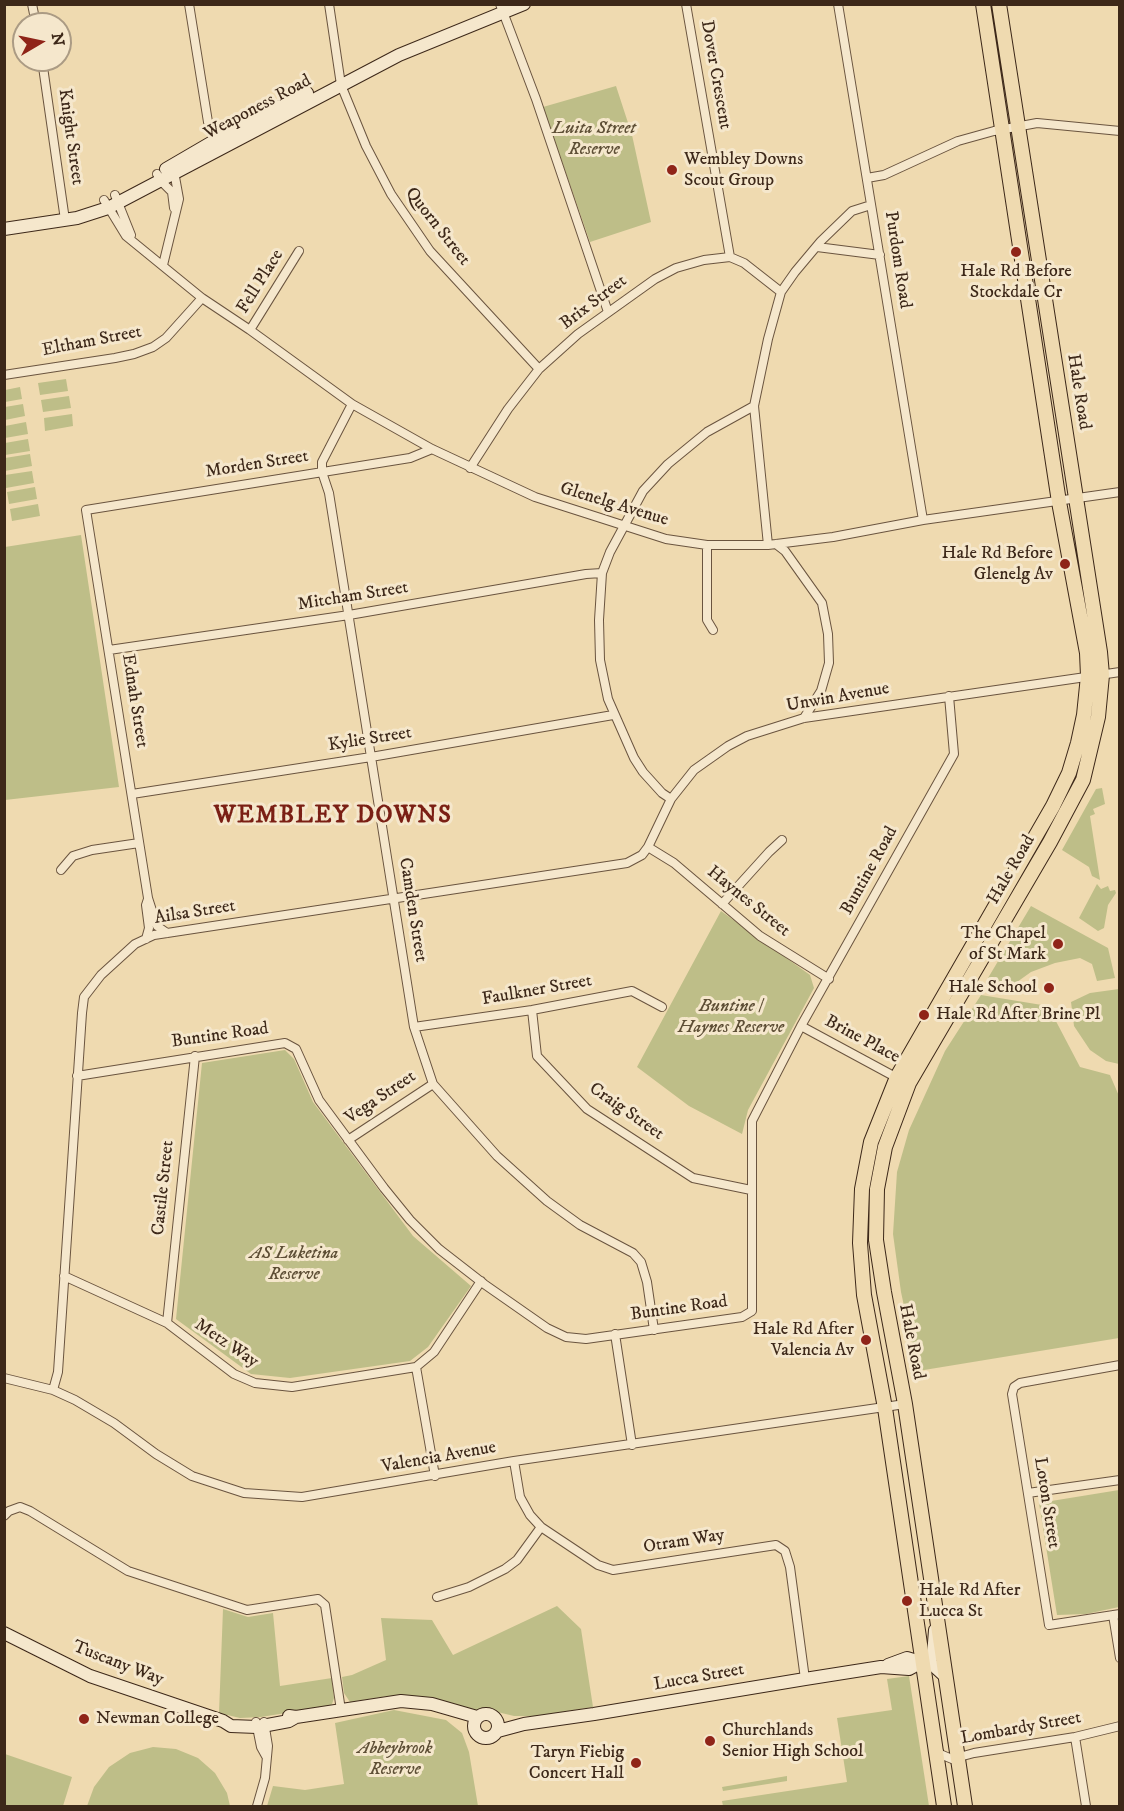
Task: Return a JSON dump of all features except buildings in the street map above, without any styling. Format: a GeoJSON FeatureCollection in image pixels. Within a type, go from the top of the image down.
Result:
{"type":"FeatureCollection","features":[{"type":"Feature","properties":{"kind":"main road","name":"Hale Road"},"geometry":{"type":"LineString","coordinates":[[983,4],[1004,129],[1059,502],[1087,653],[1095,675]]}},
{"type":"Feature","properties":{"kind":"main road","name":"Hale Road"},"geometry":{"type":"LineString","coordinates":[[944,1806],[885,1407],[864,1294],[860,1243],[862,1189],[871,1142],[903,1080],[1050,842],[1083,780],[1098,717],[1077,499],[999,4]]}},
{"type":"Feature","properties":{"kind":"main road","name":"Hale Road"},"geometry":{"type":"LineString","coordinates":[[903,1080],[885,1147],[877,1189],[876,1240],[905,1404],[965,1806]]}},
{"type":"Feature","properties":{"kind":"street"},"geometry":{"type":"LineString","coordinates":[[189,4],[208,122],[216,144]]}},
{"type":"Feature","properties":{"kind":"street","name":"Quorn Street"},"geometry":{"type":"LineString","coordinates":[[328,4],[341,80],[366,146],[391,194],[430,251],[540,369]]}},
{"type":"Feature","properties":{"kind":"street","name":"Weaponess Road"},"geometry":{"type":"LineString","coordinates":[[4,222],[88,215],[159,178],[216,144],[341,80],[501,7],[524,4]]}},
{"type":"Feature","properties":{"kind":"street","name":"Dover Crescent"},"geometry":{"type":"LineString","coordinates":[[686,4],[730,257]]}},
{"type":"Feature","properties":{"kind":"street","name":"Purdom Road"},"geometry":{"type":"LineString","coordinates":[[838,4],[923,520]]}},
{"type":"Feature","properties":{"kind":"street"},"geometry":{"type":"LineString","coordinates":[[501,7],[536,99],[608,312]]}},
{"type":"Feature","properties":{"kind":"street","name":"Knight Street"},"geometry":{"type":"LineString","coordinates":[[44,72],[65,216]]}},
{"type":"Feature","properties":{"kind":"street"},"geometry":{"type":"LineString","coordinates":[[867,178],[884,175],[958,141],[1018,126],[1036,123],[1119,131]]}},
{"type":"Feature","properties":{"kind":"street"},"geometry":{"type":"LineString","coordinates":[[163,265],[179,199],[171,171]]}},
{"type":"Feature","properties":{"kind":"street"},"geometry":{"type":"LineString","coordinates":[[159,178],[172,192],[174,214]]}},
{"type":"Feature","properties":{"kind":"street","name":"Glenelg Avenue"},"geometry":{"type":"LineString","coordinates":[[111,201],[124,219],[136,243],[202,298],[352,404],[432,449],[535,497],[666,539],[707,545],[772,544],[833,537],[923,520],[1119,492]]}},
{"type":"Feature","properties":{"kind":"street"},"geometry":{"type":"LineString","coordinates":[[804,718],[824,682],[829,663],[828,634],[822,603],[785,551],[772,544],[754,406],[768,339],[781,292],[817,246],[852,211],[871,205]]}},
{"type":"Feature","properties":{"kind":"street","name":"Weaponess Road"},"geometry":{"type":"LineString","coordinates":[[4,229],[65,216]]}},
{"type":"Feature","properties":{"kind":"street"},"geometry":{"type":"LineString","coordinates":[[817,246],[880,255]]}},
{"type":"Feature","properties":{"kind":"street","name":"Fell Place"},"geometry":{"type":"LineString","coordinates":[[250,330],[299,251]]}},
{"type":"Feature","properties":{"kind":"street"},"geometry":{"type":"LineString","coordinates":[[730,257],[744,262],[781,292]]}},
{"type":"Feature","properties":{"kind":"street","name":"Brix Street"},"geometry":{"type":"LineString","coordinates":[[470,468],[508,409],[540,369],[578,334],[655,279],[676,268],[704,260],[730,257]]}},
{"type":"Feature","properties":{"kind":"street","name":"Eltham Street"},"geometry":{"type":"LineString","coordinates":[[4,375],[124,356],[153,347],[166,338],[202,298]]}},
{"type":"Feature","properties":{"kind":"street"},"geometry":{"type":"LineString","coordinates":[[322,472],[322,462],[352,404]]}},
{"type":"Feature","properties":{"kind":"street"},"geometry":{"type":"LineString","coordinates":[[671,799],[662,794],[634,758],[613,715],[608,699],[600,660],[599,620],[602,573],[610,552],[643,491],[668,464],[707,432],[754,406]]}},
{"type":"Feature","properties":{"kind":"street","name":"Morden Street"},"geometry":{"type":"LineString","coordinates":[[86,510],[411,458],[432,449]]}},
{"type":"Feature","properties":{"kind":"street","name":"Camden Street"},"geometry":{"type":"LineString","coordinates":[[322,472],[329,492],[414,1027],[433,1084],[497,1156],[547,1201],[580,1225],[633,1252],[641,1262],[647,1282],[654,1330]]}},
{"type":"Feature","properties":{"kind":"street","name":"Ednah Street"},"geometry":{"type":"LineString","coordinates":[[86,510],[148,898],[157,926],[167,933]]}},
{"type":"Feature","properties":{"kind":"street"},"geometry":{"type":"LineString","coordinates":[[707,545],[705,597],[707,620],[713,630]]}},
{"type":"Feature","properties":{"kind":"street","name":"Mitcham Street"},"geometry":{"type":"LineString","coordinates":[[109,650],[349,615],[602,573]]}},
{"type":"Feature","properties":{"kind":"street","name":"Unwin Avenue"},"geometry":{"type":"LineString","coordinates":[[648,847],[671,799],[694,770],[728,746],[747,736],[804,718],[1119,672]]}},
{"type":"Feature","properties":{"kind":"street","name":"Buntine Road"},"geometry":{"type":"LineString","coordinates":[[77,1076],[285,1043],[296,1049],[319,1100],[410,1220],[439,1249],[547,1328],[566,1337],[586,1339],[742,1317],[753,1311],[752,1121],[801,1026],[954,754],[949,696]]}},
{"type":"Feature","properties":{"kind":"street","name":"Kylie Street"},"geometry":{"type":"LineString","coordinates":[[132,794],[371,757],[613,715]]}},
{"type":"Feature","properties":{"kind":"street"},"geometry":{"type":"LineString","coordinates":[[722,904],[782,840]]}},
{"type":"Feature","properties":{"kind":"street"},"geometry":{"type":"LineString","coordinates":[[61,870],[73,856],[92,850],[139,843]]}},
{"type":"Feature","properties":{"kind":"street","name":"Haynes Street"},"geometry":{"type":"LineString","coordinates":[[648,847],[674,863],[760,936],[829,979]]}},
{"type":"Feature","properties":{"kind":"street","name":"Ailsa Street"},"geometry":{"type":"LineString","coordinates":[[53,1390],[58,1372],[84,998],[101,975],[135,944],[167,933],[380,902],[394,897],[627,862],[642,855],[648,847]]}},
{"type":"Feature","properties":{"kind":"street","name":"Ednah Street"},"geometry":{"type":"LineString","coordinates":[[146,939],[149,928],[148,898]]}},
{"type":"Feature","properties":{"kind":"street","name":"Faulkner Street"},"geometry":{"type":"LineString","coordinates":[[414,1027],[532,1010],[632,992],[662,1007]]}},
{"type":"Feature","properties":{"kind":"street","name":"Craig Street"},"geometry":{"type":"LineString","coordinates":[[532,1010],[537,1056],[587,1109],[693,1178],[751,1190]]}},
{"type":"Feature","properties":{"kind":"street","name":"Brine Place"},"geometry":{"type":"LineString","coordinates":[[801,1026],[903,1080]]}},
{"type":"Feature","properties":{"kind":"street","name":"Castile Street"},"geometry":{"type":"LineString","coordinates":[[167,1323],[195,1056]]}},
{"type":"Feature","properties":{"kind":"street","name":"Vega Street"},"geometry":{"type":"LineString","coordinates":[[348,1140],[433,1084]]}},
{"type":"Feature","properties":{"kind":"street","name":"Metz Way"},"geometry":{"type":"LineString","coordinates":[[64,1276],[167,1323],[234,1374],[255,1383],[292,1387],[416,1366]]}},
{"type":"Feature","properties":{"kind":"street"},"geometry":{"type":"LineString","coordinates":[[435,1476],[416,1366],[434,1352],[481,1281]]}},
{"type":"Feature","properties":{"kind":"street"},"geometry":{"type":"LineString","coordinates":[[615,1335],[632,1445]]}},
{"type":"Feature","properties":{"kind":"street","name":"Loton Street"},"geometry":{"type":"LineString","coordinates":[[1116,1615],[1049,1625],[1012,1394],[1014,1387],[1020,1383],[1119,1365]]}},
{"type":"Feature","properties":{"kind":"street","name":"Valencia Avenue"},"geometry":{"type":"LineString","coordinates":[[4,1378],[53,1390],[114,1423],[156,1454],[192,1476],[244,1493],[302,1497],[514,1461],[905,1404]]}},
{"type":"Feature","properties":{"kind":"street","name":"Otram Way"},"geometry":{"type":"LineString","coordinates":[[514,1461],[520,1497],[530,1515],[541,1527],[598,1565],[613,1570],[776,1545],[785,1551],[790,1567],[805,1679]]}},
{"type":"Feature","properties":{"kind":"street"},"geometry":{"type":"LineString","coordinates":[[1028,1493],[1119,1480]]}},
{"type":"Feature","properties":{"kind":"street"},"geometry":{"type":"LineString","coordinates":[[4,1516],[9,1511],[20,1507],[128,1571],[247,1610],[318,1599],[325,1605],[341,1710]]}},
{"type":"Feature","properties":{"kind":"street"},"geometry":{"type":"LineString","coordinates":[[437,1597],[469,1587],[505,1569],[517,1560],[541,1527]]}},
{"type":"Feature","properties":{"kind":"street"},"geometry":{"type":"LineString","coordinates":[[923,1661],[933,1656],[936,1613]]}},
{"type":"Feature","properties":{"kind":"street"},"geometry":{"type":"LineString","coordinates":[[1116,1615],[1119,1658]]}},
{"type":"Feature","properties":{"kind":"street","name":"Tuscany Way"},"geometry":{"type":"LineString","coordinates":[[4,1633],[90,1676],[231,1726],[288,1721],[296,1717],[401,1701],[432,1704],[477,1717]]}},
{"type":"Feature","properties":{"kind":"street","name":"Lucca Street"},"geometry":{"type":"LineString","coordinates":[[497,1725],[524,1724],[594,1714],[881,1667],[907,1658],[923,1661]]}},
{"type":"Feature","properties":{"kind":"street"},"geometry":{"type":"LineString","coordinates":[[923,1661],[934,1666],[946,1677]]}},
{"type":"Feature","properties":{"kind":"street","name":"Tuscany Way"},"geometry":{"type":"LineString","coordinates":[[448,1710],[474,1730]]}},
{"type":"Feature","properties":{"kind":"street"},"geometry":{"type":"LineString","coordinates":[[486,1714],[497,1725],[493,1737],[483,1738],[474,1730],[477,1717],[486,1714]]}},
{"type":"Feature","properties":{"kind":"street"},"geometry":{"type":"LineString","coordinates":[[257,1806],[265,1778],[268,1746],[260,1723]]}},
{"type":"Feature","properties":{"kind":"street","name":"Lombardy Street"},"geometry":{"type":"LineString","coordinates":[[934,1744],[940,1754],[952,1759],[1075,1737],[1119,1726]]}},
{"type":"Feature","properties":{"kind":"street"},"geometry":{"type":"LineString","coordinates":[[1075,1737],[1086,1806]]}},
{"type":"Feature","properties":{"kind":"green space","name":"Luita Street Reserve"},"geometry":{"type":"Polygon","coordinates":[[[616,86],[632,135],[651,222],[590,242],[543,107],[616,86]]]}},
{"type":"Feature","properties":{"kind":"green space"},"geometry":{"type":"Polygon","coordinates":[[[66,379],[68,391],[40,395],[38,383],[66,379]]]}},
{"type":"Feature","properties":{"kind":"green space"},"geometry":{"type":"Polygon","coordinates":[[[20,387],[22,399],[5,402],[5,390],[20,387]]]}},
{"type":"Feature","properties":{"kind":"green space"},"geometry":{"type":"Polygon","coordinates":[[[69,396],[71,408],[43,412],[41,400],[69,396]]]}},
{"type":"Feature","properties":{"kind":"green space"},"geometry":{"type":"Polygon","coordinates":[[[23,404],[25,416],[5,420],[5,407],[23,404]]]}},
{"type":"Feature","properties":{"kind":"green space"},"geometry":{"type":"Polygon","coordinates":[[[72,414],[73,426],[45,431],[44,418],[72,414]]]}},
{"type":"Feature","properties":{"kind":"green space"},"geometry":{"type":"Polygon","coordinates":[[[26,422],[28,434],[5,438],[5,426],[26,422]]]}},
{"type":"Feature","properties":{"kind":"green space"},"geometry":{"type":"Polygon","coordinates":[[[28,439],[30,451],[5,455],[5,443],[28,439]]]}},
{"type":"Feature","properties":{"kind":"green space"},"geometry":{"type":"Polygon","coordinates":[[[30,454],[32,466],[5,471],[5,458],[30,454]]]}},
{"type":"Feature","properties":{"kind":"green space"},"geometry":{"type":"Polygon","coordinates":[[[32,471],[34,483],[6,488],[5,475],[32,471]]]}},
{"type":"Feature","properties":{"kind":"green space"},"geometry":{"type":"Polygon","coordinates":[[[35,487],[37,499],[9,504],[7,492],[35,487]]]}},
{"type":"Feature","properties":{"kind":"green space"},"geometry":{"type":"Polygon","coordinates":[[[38,504],[40,516],[12,521],[10,509],[38,504]]]}},
{"type":"Feature","properties":{"kind":"green space"},"geometry":{"type":"Polygon","coordinates":[[[81,535],[119,787],[5,800],[5,547],[81,535]]]}},
{"type":"Feature","properties":{"kind":"green space"},"geometry":{"type":"Polygon","coordinates":[[[1102,788],[1105,804],[1093,809],[1095,814],[1090,816],[1100,880],[1092,876],[1089,867],[1062,850],[1096,789],[1102,788]]]}},
{"type":"Feature","properties":{"kind":"green space"},"geometry":{"type":"Polygon","coordinates":[[[1097,884],[1101,889],[1108,886],[1110,891],[1115,890],[1116,893],[1108,905],[1104,928],[1098,931],[1079,918],[1097,884]]]}},
{"type":"Feature","properties":{"kind":"green space"},"geometry":{"type":"Polygon","coordinates":[[[1031,906],[1108,948],[1115,978],[1097,981],[1092,964],[1080,958],[1055,963],[1031,972],[1010,987],[994,983],[988,978],[1031,906]]]}},
{"type":"Feature","properties":{"kind":"green space","name":"Buntine / Haynes Reserve"},"geometry":{"type":"Polygon","coordinates":[[[721,911],[810,975],[814,988],[748,1110],[742,1134],[689,1106],[637,1067],[721,911]]]}},
{"type":"Feature","properties":{"kind":"green space"},"geometry":{"type":"Polygon","coordinates":[[[1120,989],[1119,1064],[1106,1061],[1090,1050],[1074,1026],[1071,1002],[1090,993],[1120,989]]]}},
{"type":"Feature","properties":{"kind":"green space","name":"Hale School"},"geometry":{"type":"Polygon","coordinates":[[[981,995],[1048,1006],[1080,1067],[1110,1075],[1119,1096],[1119,1338],[918,1371],[901,1292],[893,1234],[897,1172],[909,1130],[945,1051],[981,995]]]}},
{"type":"Feature","properties":{"kind":"green space","name":"AS Luketina Reserve"},"geometry":{"type":"Polygon","coordinates":[[[285,1050],[294,1059],[313,1102],[413,1236],[471,1286],[428,1347],[410,1361],[290,1378],[251,1374],[176,1319],[202,1063],[285,1050]]]}},
{"type":"Feature","properties":{"kind":"green space"},"geometry":{"type":"Polygon","coordinates":[[[1119,1490],[1119,1607],[1086,1614],[1057,1615],[1039,1503],[1119,1490]]]}},
{"type":"Feature","properties":{"kind":"green space"},"geometry":{"type":"Polygon","coordinates":[[[557,1606],[581,1629],[593,1707],[537,1716],[514,1716],[485,1709],[472,1712],[456,1704],[427,1697],[388,1696],[350,1702],[344,1693],[342,1677],[386,1660],[381,1618],[432,1620],[453,1655],[557,1606]]]}},
{"type":"Feature","properties":{"kind":"green space"},"geometry":{"type":"Polygon","coordinates":[[[223,1609],[248,1617],[273,1613],[280,1686],[332,1678],[334,1698],[332,1704],[261,1717],[240,1718],[219,1713],[223,1609]]]}},
{"type":"Feature","properties":{"kind":"green space"},"geometry":{"type":"Polygon","coordinates":[[[909,1676],[929,1806],[723,1806],[722,1801],[847,1782],[837,1718],[892,1710],[887,1679],[909,1676]]]}},
{"type":"Feature","properties":{"kind":"green space","name":"Abbeybrook Reserve"},"geometry":{"type":"Polygon","coordinates":[[[394,1710],[446,1720],[462,1733],[469,1752],[478,1806],[267,1806],[273,1786],[305,1790],[344,1784],[335,1723],[394,1710]]]}},
{"type":"Feature","properties":{"kind":"green space"},"geometry":{"type":"Polygon","coordinates":[[[153,1747],[176,1749],[198,1758],[215,1773],[227,1793],[230,1806],[87,1806],[94,1787],[109,1767],[130,1753],[153,1747]]]}},
{"type":"Feature","properties":{"kind":"green space"},"geometry":{"type":"Polygon","coordinates":[[[5,1754],[72,1777],[63,1806],[5,1806],[5,1754]]]}},
{"type":"Feature","properties":{"kind":"green space"},"geometry":{"type":"Polygon","coordinates":[[[787,1776],[787,1781],[723,1791],[722,1787],[787,1776]]]}},
{"type":"Feature","properties":{"kind":"place","name":"Wembley Downs Scout Group"},"geometry":{"type":"Point","coordinates":[672,170]}},
{"type":"Feature","properties":{"kind":"place","name":"Hale Rd Before Stockdale Cr"},"geometry":{"type":"Point","coordinates":[1016,252]}},
{"type":"Feature","properties":{"kind":"place","name":"Hale Rd Before Glenelg Av"},"geometry":{"type":"Point","coordinates":[1065,564]}},
{"type":"Feature","properties":{"kind":"place","name":"The Chapel of St Mark"},"geometry":{"type":"Point","coordinates":[1058,944]}},
{"type":"Feature","properties":{"kind":"place","name":"Hale School"},"geometry":{"type":"Point","coordinates":[1049,988]}},
{"type":"Feature","properties":{"kind":"place","name":"Hale Rd After Brine Pl"},"geometry":{"type":"Point","coordinates":[924,1015]}},
{"type":"Feature","properties":{"kind":"place","name":"Hale Rd After Valencia Av"},"geometry":{"type":"Point","coordinates":[866,1340]}},
{"type":"Feature","properties":{"kind":"place","name":"Hale Rd After Lucca St"},"geometry":{"type":"Point","coordinates":[907,1601]}},
{"type":"Feature","properties":{"kind":"place","name":"Newman College"},"geometry":{"type":"Point","coordinates":[84,1719]}},
{"type":"Feature","properties":{"kind":"place","name":"Churchlands Senior High School"},"geometry":{"type":"Point","coordinates":[710,1741]}},
{"type":"Feature","properties":{"kind":"place","name":"Taryn Fiebig Concert Hall"},"geometry":{"type":"Point","coordinates":[636,1763]}},
{"type":"Feature","properties":{"kind":"district","name":"WEMBLEY DOWNS"},"geometry":{"type":"Point","coordinates":[333,817]}}]}
